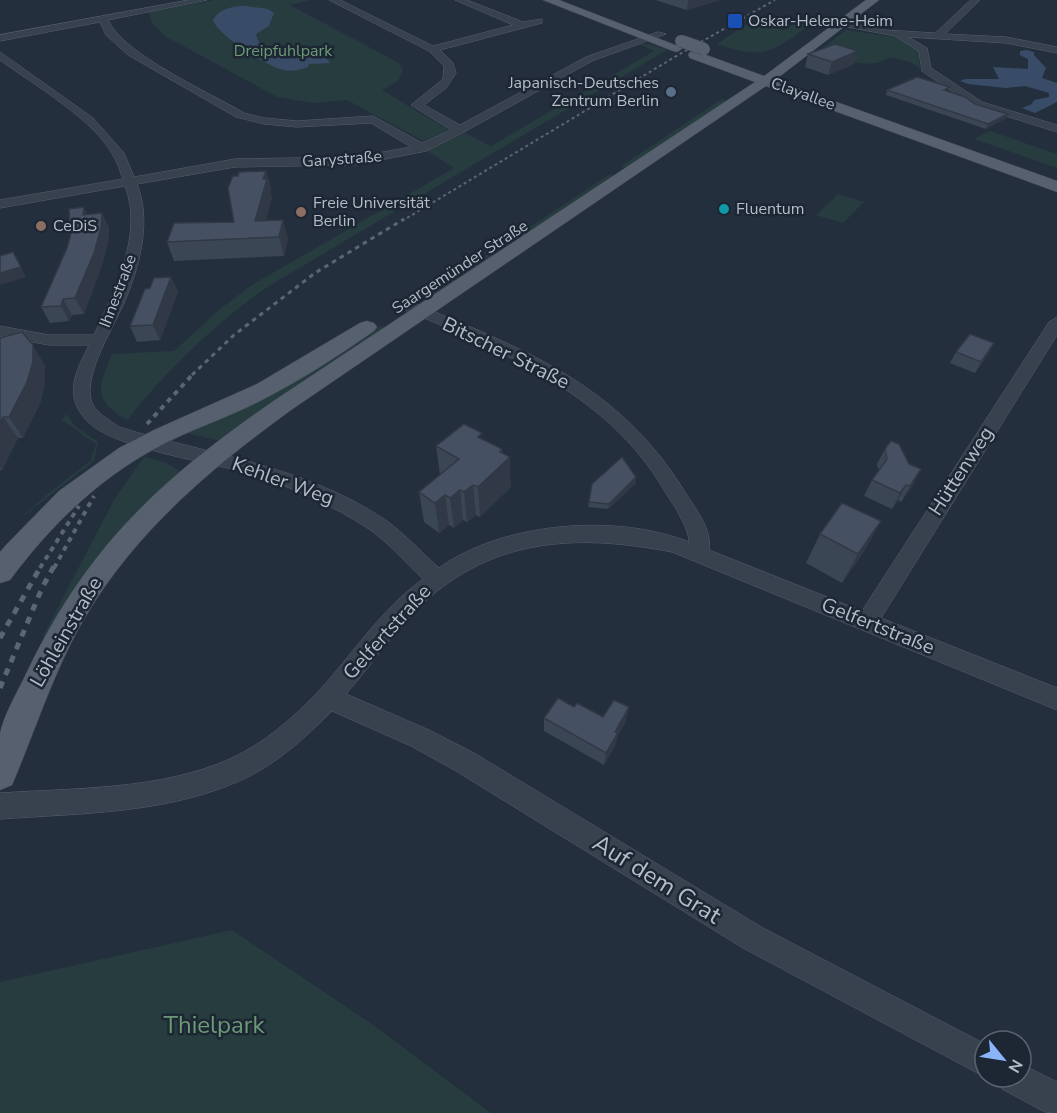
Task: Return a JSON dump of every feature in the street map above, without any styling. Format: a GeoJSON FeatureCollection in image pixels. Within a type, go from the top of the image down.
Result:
{"type":"FeatureCollection","features":[{"type":"Feature","properties":{"kind":"main road","name":"Clayallee"},"geometry":{"type":"LineString","coordinates":[[549,0],[655,36]]}},
{"type":"Feature","properties":{"kind":"main road","name":"Clayallee"},"geometry":{"type":"LineString","coordinates":[[568,0],[676,44],[1057,177]]}},
{"type":"Feature","properties":{"kind":"main road"},"geometry":{"type":"LineString","coordinates":[[789,48],[857,0]]}},
{"type":"Feature","properties":{"kind":"main road","name":"Saargemünder Straße"},"geometry":{"type":"LineString","coordinates":[[211,456],[413,308],[873,0]]}},
{"type":"Feature","properties":{"kind":"main road","name":"Clayallee"},"geometry":{"type":"LineString","coordinates":[[762,73],[1057,187]]}},
{"type":"Feature","properties":{"kind":"main road","name":"Saargemünder Straße"},"geometry":{"type":"LineString","coordinates":[[0,572],[28,534],[68,496],[108,466],[148,442],[276,383],[413,308]]}},
{"type":"Feature","properties":{"kind":"main road","name":"Löhleinstraße"},"geometry":{"type":"LineString","coordinates":[[0,774],[52,648],[89,587],[135,528],[211,456]]}},
{"type":"Feature","properties":{"kind":"street"},"geometry":{"type":"LineString","coordinates":[[0,38],[202,0]]}},
{"type":"Feature","properties":{"kind":"street"},"geometry":{"type":"LineString","coordinates":[[333,0],[432,49],[448,61],[451,74],[441,89],[416,106],[460,130]]}},
{"type":"Feature","properties":{"kind":"street"},"geometry":{"type":"LineString","coordinates":[[459,0],[521,25]]}},
{"type":"Feature","properties":{"kind":"street"},"geometry":{"type":"LineString","coordinates":[[940,35],[976,0]]}},
{"type":"Feature","properties":{"kind":"street"},"geometry":{"type":"LineString","coordinates":[[103,19],[109,34],[131,53],[240,115],[267,122],[297,124],[373,119],[422,148]]}},
{"type":"Feature","properties":{"kind":"street"},"geometry":{"type":"LineString","coordinates":[[432,49],[539,21]]}},
{"type":"Feature","properties":{"kind":"street"},"geometry":{"type":"LineString","coordinates":[[826,22],[897,34],[994,38],[1057,50]]}},
{"type":"Feature","properties":{"kind":"street"},"geometry":{"type":"LineString","coordinates":[[897,34],[924,50],[926,69],[978,104],[1057,129]]}},
{"type":"Feature","properties":{"kind":"street","name":"Garystraße"},"geometry":{"type":"LineString","coordinates":[[0,204],[236,163],[355,161],[422,148],[460,130],[589,59],[655,36]]}},
{"type":"Feature","properties":{"kind":"street","name":"Ihnestraße"},"geometry":{"type":"LineString","coordinates":[[0,56],[89,120],[120,156],[131,182],[136,208],[136,238],[131,263],[120,295],[82,378],[83,402],[93,417],[108,428],[148,442],[211,456]]}},
{"type":"Feature","properties":{"kind":"street","name":"Bitscher Straße"},"geometry":{"type":"LineString","coordinates":[[413,308],[550,370],[589,397],[634,437],[671,483],[701,538],[698,554]]}},
{"type":"Feature","properties":{"kind":"street","name":"Hüttenweg"},"geometry":{"type":"LineString","coordinates":[[867,622],[1057,322]]}},
{"type":"Feature","properties":{"kind":"street"},"geometry":{"type":"LineString","coordinates":[[0,331],[49,340],[99,340]]}},
{"type":"Feature","properties":{"kind":"street","name":"Kehler Weg"},"geometry":{"type":"LineString","coordinates":[[211,456],[284,477],[349,507],[378,525],[436,578]]}},
{"type":"Feature","properties":{"kind":"street","name":"Gelfertstraße"},"geometry":{"type":"LineString","coordinates":[[0,806],[147,793],[200,783],[241,767],[288,738],[329,698],[395,618],[436,578],[506,545],[560,534],[592,533],[636,537],[675,545],[1057,699]]}},
{"type":"Feature","properties":{"kind":"street","name":"Auf dem Grat"},"geometry":{"type":"LineString","coordinates":[[329,698],[420,738],[465,762],[753,938],[973,1055]]}},
{"type":"Feature","properties":{"kind":"street"},"geometry":{"type":"LineString","coordinates":[[1033,1087],[1057,1100]]}},
{"type":"Feature","properties":{"kind":"green space","name":"Dreipfuhlpark"},"geometry":{"type":"Polygon","coordinates":[[[214,0],[310,0],[290,5],[399,63],[403,71],[398,81],[382,90],[447,131],[423,141],[347,100],[313,103],[277,97],[165,36],[152,23],[149,12],[214,0]]]}},
{"type":"Feature","properties":{"kind":"green space"},"geometry":{"type":"Polygon","coordinates":[[[802,18],[816,21],[770,50],[748,52],[717,44],[750,22],[784,30],[802,18]]]}},
{"type":"Feature","properties":{"kind":"green space"},"geometry":{"type":"Polygon","coordinates":[[[846,30],[895,37],[919,49],[920,68],[910,62],[890,57],[864,64],[819,51],[846,30]]]}},
{"type":"Feature","properties":{"kind":"green space"},"geometry":{"type":"Polygon","coordinates":[[[639,44],[650,44],[667,50],[269,286],[211,331],[159,383],[127,420],[108,406],[103,399],[101,384],[112,354],[174,351],[220,309],[252,285],[454,168],[426,150],[465,133],[491,146],[654,51],[639,44]]]}},
{"type":"Feature","properties":{"kind":"green space"},"geometry":{"type":"Polygon","coordinates":[[[720,100],[726,101],[627,168],[620,167],[720,100]]]}},
{"type":"Feature","properties":{"kind":"green space"},"geometry":{"type":"Polygon","coordinates":[[[990,131],[1057,154],[1057,168],[974,139],[990,131]]]}},
{"type":"Feature","properties":{"kind":"green space"},"geometry":{"type":"Polygon","coordinates":[[[610,174],[614,176],[515,242],[510,240],[610,174]]]}},
{"type":"Feature","properties":{"kind":"green space"},"geometry":{"type":"Polygon","coordinates":[[[838,194],[864,202],[843,223],[816,215],[838,194]]]}},
{"type":"Feature","properties":{"kind":"green space"},"geometry":{"type":"Polygon","coordinates":[[[490,253],[497,255],[429,301],[422,297],[490,253]]]}},
{"type":"Feature","properties":{"kind":"green space"},"geometry":{"type":"Polygon","coordinates":[[[380,326],[387,329],[221,441],[182,432],[333,356],[380,326]]]}},
{"type":"Feature","properties":{"kind":"green space"},"geometry":{"type":"Polygon","coordinates":[[[66,414],[76,427],[98,442],[94,461],[17,521],[91,460],[96,444],[62,420],[66,414]]]}},
{"type":"Feature","properties":{"kind":"green space"},"geometry":{"type":"Polygon","coordinates":[[[144,457],[164,462],[182,472],[46,638],[43,636],[115,498],[144,457]]]}},
{"type":"Feature","properties":{"kind":"green space","name":"Thielpark"},"geometry":{"type":"Polygon","coordinates":[[[232,930],[376,1027],[491,1113],[0,1113],[0,982],[232,930]]]}},
{"type":"Feature","properties":{"kind":"water"},"geometry":{"type":"Polygon","coordinates":[[[247,6],[265,8],[274,13],[269,26],[256,34],[261,44],[279,51],[313,51],[323,55],[330,63],[309,64],[308,67],[298,70],[283,70],[264,62],[242,48],[223,33],[213,20],[228,8],[247,6]]]}},
{"type":"Feature","properties":{"kind":"water"},"geometry":{"type":"Polygon","coordinates":[[[1020,51],[1034,52],[1046,68],[1042,78],[1057,83],[1057,102],[1035,113],[1022,108],[1032,104],[1034,100],[1049,97],[1049,93],[1025,86],[1006,88],[960,81],[999,79],[993,67],[1028,69],[1028,59],[1020,55],[1020,51]]]}},
{"type":"Feature","properties":{"kind":"building"},"geometry":{"type":"Polygon","coordinates":[[[835,44],[858,51],[832,62],[808,54],[835,44]]]}},
{"type":"Feature","properties":{"kind":"building"},"geometry":{"type":"Polygon","coordinates":[[[917,77],[950,87],[944,90],[965,97],[975,104],[1008,114],[988,124],[887,90],[917,77]]]}},
{"type":"Feature","properties":{"kind":"building"},"geometry":{"type":"Polygon","coordinates":[[[266,171],[263,179],[267,179],[255,221],[283,220],[279,237],[167,242],[174,223],[234,222],[228,188],[233,176],[238,176],[239,172],[266,171]]]}},
{"type":"Feature","properties":{"kind":"building"},"geometry":{"type":"Polygon","coordinates":[[[84,207],[83,215],[102,213],[101,228],[94,253],[75,298],[63,299],[61,306],[41,307],[67,248],[72,230],[69,209],[84,207]]]}},
{"type":"Feature","properties":{"kind":"building"},"geometry":{"type":"Polygon","coordinates":[[[13,252],[21,267],[0,273],[0,256],[13,252]]]}},
{"type":"Feature","properties":{"kind":"building"},"geometry":{"type":"Polygon","coordinates":[[[171,277],[153,325],[130,326],[145,289],[150,288],[154,278],[171,277]]]}},
{"type":"Feature","properties":{"kind":"building"},"geometry":{"type":"Polygon","coordinates":[[[22,332],[33,345],[33,362],[27,382],[9,417],[3,417],[0,423],[0,338],[22,332]]]}},
{"type":"Feature","properties":{"kind":"building"},"geometry":{"type":"Polygon","coordinates":[[[970,334],[994,343],[981,362],[956,352],[970,334]]]}},
{"type":"Feature","properties":{"kind":"building"},"geometry":{"type":"Polygon","coordinates":[[[464,424],[482,433],[478,437],[502,449],[500,452],[510,457],[478,487],[473,485],[464,492],[460,490],[450,498],[445,495],[435,503],[419,492],[459,459],[436,446],[464,424]]]}},
{"type":"Feature","properties":{"kind":"building"},"geometry":{"type":"Polygon","coordinates":[[[891,441],[899,444],[909,464],[921,469],[910,486],[906,485],[900,493],[872,480],[887,459],[885,449],[891,441]]]}},
{"type":"Feature","properties":{"kind":"building"},"geometry":{"type":"Polygon","coordinates":[[[622,457],[636,477],[609,504],[589,502],[592,484],[622,457]]]}},
{"type":"Feature","properties":{"kind":"building"},"geometry":{"type":"Polygon","coordinates":[[[842,503],[881,521],[858,554],[820,534],[842,503]]]}},
{"type":"Feature","properties":{"kind":"building"},"geometry":{"type":"Polygon","coordinates":[[[558,698],[574,707],[577,703],[603,717],[614,700],[629,707],[606,753],[544,718],[558,698]]]}},
{"type":"Feature","properties":{"kind":"railway"},"geometry":{"type":"LineString","coordinates":[[402,221],[678,55],[775,0]]}},
{"type":"Feature","properties":{"kind":"railway"},"geometry":{"type":"LineString","coordinates":[[193,374],[234,335],[315,273],[404,219]]}},
{"type":"Feature","properties":{"kind":"railway"},"geometry":{"type":"LineString","coordinates":[[147,424],[193,374]]}},
{"type":"Feature","properties":{"kind":"railway"},"geometry":{"type":"LineString","coordinates":[[54,568],[94,496]]}},
{"type":"Feature","properties":{"kind":"railway"},"geometry":{"type":"LineString","coordinates":[[40,568],[79,506]]}},
{"type":"Feature","properties":{"kind":"railway"},"geometry":{"type":"LineString","coordinates":[[0,638],[41,566]]}},
{"type":"Feature","properties":{"kind":"railway"},"geometry":{"type":"LineString","coordinates":[[0,688],[42,588],[54,566]]}},
{"type":"Feature","properties":{"kind":"place","name":"Oskar-Helene-Heim"},"geometry":{"type":"Point","coordinates":[735,21]}},
{"type":"Feature","properties":{"kind":"place","name":"Japanisch-Deutsches Zentrum Berlin"},"geometry":{"type":"Point","coordinates":[671,92]}},
{"type":"Feature","properties":{"kind":"place","name":"Fluentum"},"geometry":{"type":"Point","coordinates":[724,209]}},
{"type":"Feature","properties":{"kind":"place","name":"Freie Universität Berlin"},"geometry":{"type":"Point","coordinates":[301,212]}},
{"type":"Feature","properties":{"kind":"place","name":"CeDiS"},"geometry":{"type":"Point","coordinates":[41,226]}}]}
